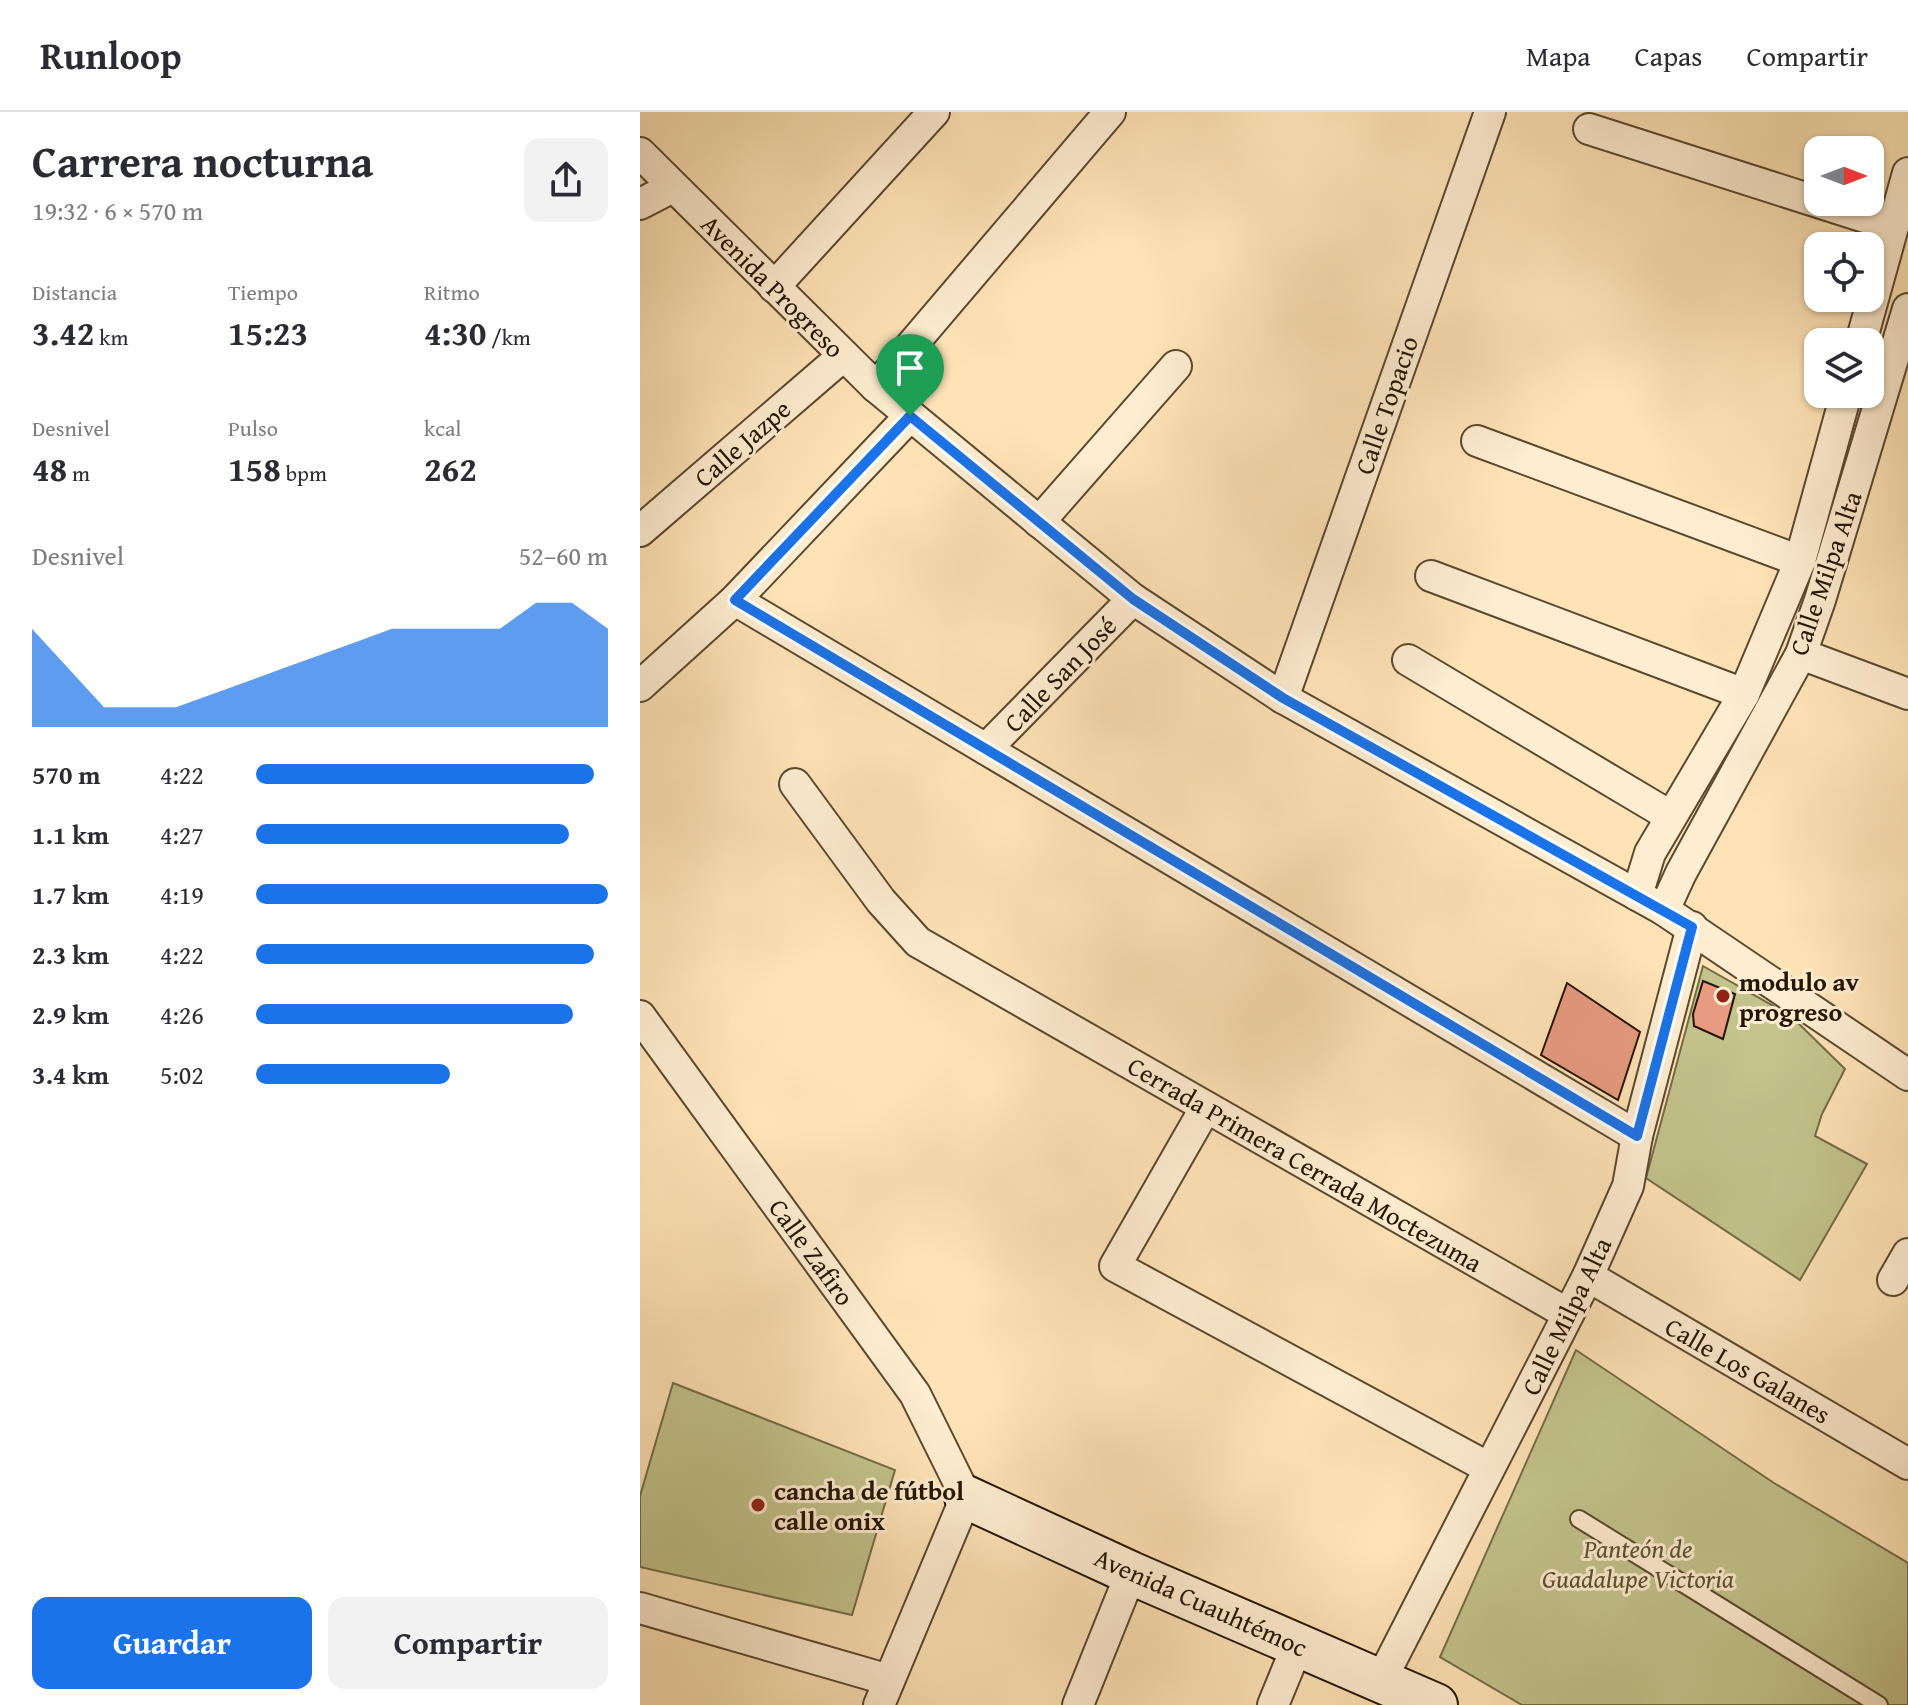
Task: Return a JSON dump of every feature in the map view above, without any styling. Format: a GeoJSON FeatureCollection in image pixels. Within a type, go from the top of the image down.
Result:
{"type":"FeatureCollection","features":[{"type":"Feature","properties":{"kind":"main road","name":"Avenida Cuauhtémoc"},"geometry":{"type":"LineString","coordinates":[[966,1497],[1131,1573],[1436,1705]]}},
{"type":"Feature","properties":{"kind":"street"},"geometry":{"type":"LineString","coordinates":[[774,287],[934,112]]}},
{"type":"Feature","properties":{"kind":"street"},"geometry":{"type":"LineString","coordinates":[[876,387],[1110,112]]}},
{"type":"Feature","properties":{"kind":"street","name":"Calle Topacio"},"geometry":{"type":"LineString","coordinates":[[1283,698],[1490,112]]}},
{"type":"Feature","properties":{"kind":"street"},"geometry":{"type":"LineString","coordinates":[[1589,129],[1893,226]]}},
{"type":"Feature","properties":{"kind":"street","name":"Avenida Progreso"},"geometry":{"type":"LineString","coordinates":[[640,153],[876,387],[1133,599],[1283,698],[1692,927],[1908,1075]]}},
{"type":"Feature","properties":{"kind":"street"},"geometry":{"type":"LineString","coordinates":[[1865,328],[1908,173]]}},
{"type":"Feature","properties":{"kind":"street"},"geometry":{"type":"LineString","coordinates":[[640,204],[673,187]]}},
{"type":"Feature","properties":{"kind":"street","name":"Calle Milpa Alta"},"geometry":{"type":"LineString","coordinates":[[1664,910],[1681,873],[1801,654],[1908,309]]}},
{"type":"Feature","properties":{"kind":"street","name":"Calle Jazpe"},"geometry":{"type":"LineString","coordinates":[[640,531],[843,356]]}},
{"type":"Feature","properties":{"kind":"street"},"geometry":{"type":"LineString","coordinates":[[1039,522],[1176,366]]}},
{"type":"Feature","properties":{"kind":"street","name":"Calle Milpa Alta"},"geometry":{"type":"LineString","coordinates":[[1637,895],[1650,853],[1744,694],[1800,561],[1842,408]]}},
{"type":"Feature","properties":{"kind":"street"},"geometry":{"type":"LineString","coordinates":[[640,686],[735,600],[910,416]]}},
{"type":"Feature","properties":{"kind":"street"},"geometry":{"type":"LineString","coordinates":[[1477,441],[1800,561]]}},
{"type":"Feature","properties":{"kind":"street"},"geometry":{"type":"LineString","coordinates":[[1431,576],[1744,694]]}},
{"type":"Feature","properties":{"kind":"street","name":"Calle San José"},"geometry":{"type":"LineString","coordinates":[[986,749],[1133,599]]}},
{"type":"Feature","properties":{"kind":"street","name":"Calle San José"},"geometry":{"type":"LineString","coordinates":[[735,600],[1637,1136]]}},
{"type":"Feature","properties":{"kind":"street"},"geometry":{"type":"LineString","coordinates":[[1801,654],[1908,694]]}},
{"type":"Feature","properties":{"kind":"street"},"geometry":{"type":"LineString","coordinates":[[1408,660],[1670,816]]}},
{"type":"Feature","properties":{"kind":"street","name":"Cerrada Primera Cerrada Moctezuma"},"geometry":{"type":"LineString","coordinates":[[795,784],[881,901],[918,942],[1568,1314]]}},
{"type":"Feature","properties":{"kind":"street","name":"Calle Milpa Alta"},"geometry":{"type":"LineString","coordinates":[[1380,1682],[1588,1276],[1628,1186],[1637,1136],[1692,927]]}},
{"type":"Feature","properties":{"kind":"street","name":"Calle Zafiro"},"geometry":{"type":"LineString","coordinates":[[640,1016],[915,1394],[966,1497]]}},
{"type":"Feature","properties":{"kind":"street"},"geometry":{"type":"LineString","coordinates":[[1206,1107],[1115,1266],[1489,1468]]}},
{"type":"Feature","properties":{"kind":"street"},"geometry":{"type":"LineString","coordinates":[[1893,1280],[1908,1254]]}},
{"type":"Feature","properties":{"kind":"street","name":"Calle Los Galanes"},"geometry":{"type":"LineString","coordinates":[[1588,1276],[1908,1464]]}},
{"type":"Feature","properties":{"kind":"street"},"geometry":{"type":"LineString","coordinates":[[640,1608],[884,1692],[966,1497]]}},
{"type":"Feature","properties":{"kind":"street"},"geometry":{"type":"LineString","coordinates":[[1078,1705],[1131,1573]]}},
{"type":"Feature","properties":{"kind":"street"},"geometry":{"type":"LineString","coordinates":[[1273,1705],[1298,1644]]}},
{"type":"Feature","properties":{"kind":"lane"},"geometry":{"type":"LineString","coordinates":[[1579,1519],[1879,1705]]}},
{"type":"Feature","properties":{"kind":"green space"},"geometry":{"type":"Polygon","coordinates":[[[1703,966],[1791,1016],[1845,1069],[1822,1114],[1815,1136],[1867,1164],[1800,1280],[1646,1178],[1703,966]]]}},
{"type":"Feature","properties":{"kind":"green space","name":"Panteón de Guadalupe Victoria"},"geometry":{"type":"Polygon","coordinates":[[[1576,1350],[1774,1483],[1908,1563],[1908,1705],[1522,1705],[1440,1657],[1576,1350]]]}},
{"type":"Feature","properties":{"kind":"green space"},"geometry":{"type":"Polygon","coordinates":[[[673,1383],[895,1470],[852,1615],[640,1567],[640,1496],[673,1383]]]}},
{"type":"Feature","properties":{"kind":"building"},"geometry":{"type":"Polygon","coordinates":[[[1703,981],[1735,994],[1723,1039],[1694,1026],[1693,1014],[1703,981]]]}},
{"type":"Feature","properties":{"kind":"building"},"geometry":{"type":"Polygon","coordinates":[[[1567,983],[1640,1032],[1618,1100],[1541,1055],[1567,983]]]}},
{"type":"Feature","properties":{"kind":"place","name":"modulo av progreso"},"geometry":{"type":"Point","coordinates":[1723,996]}},
{"type":"Feature","properties":{"kind":"place","name":"cancha de fútbol calle onix"},"geometry":{"type":"Point","coordinates":[758,1505]}},
{"type":"Feature","properties":{"kind":"route"},"geometry":{"type":"LineString","coordinates":[[910,416],[1133,599],[1283,698],[1692,927],[1637,1136],[735,600],[910,416]]}}]}
